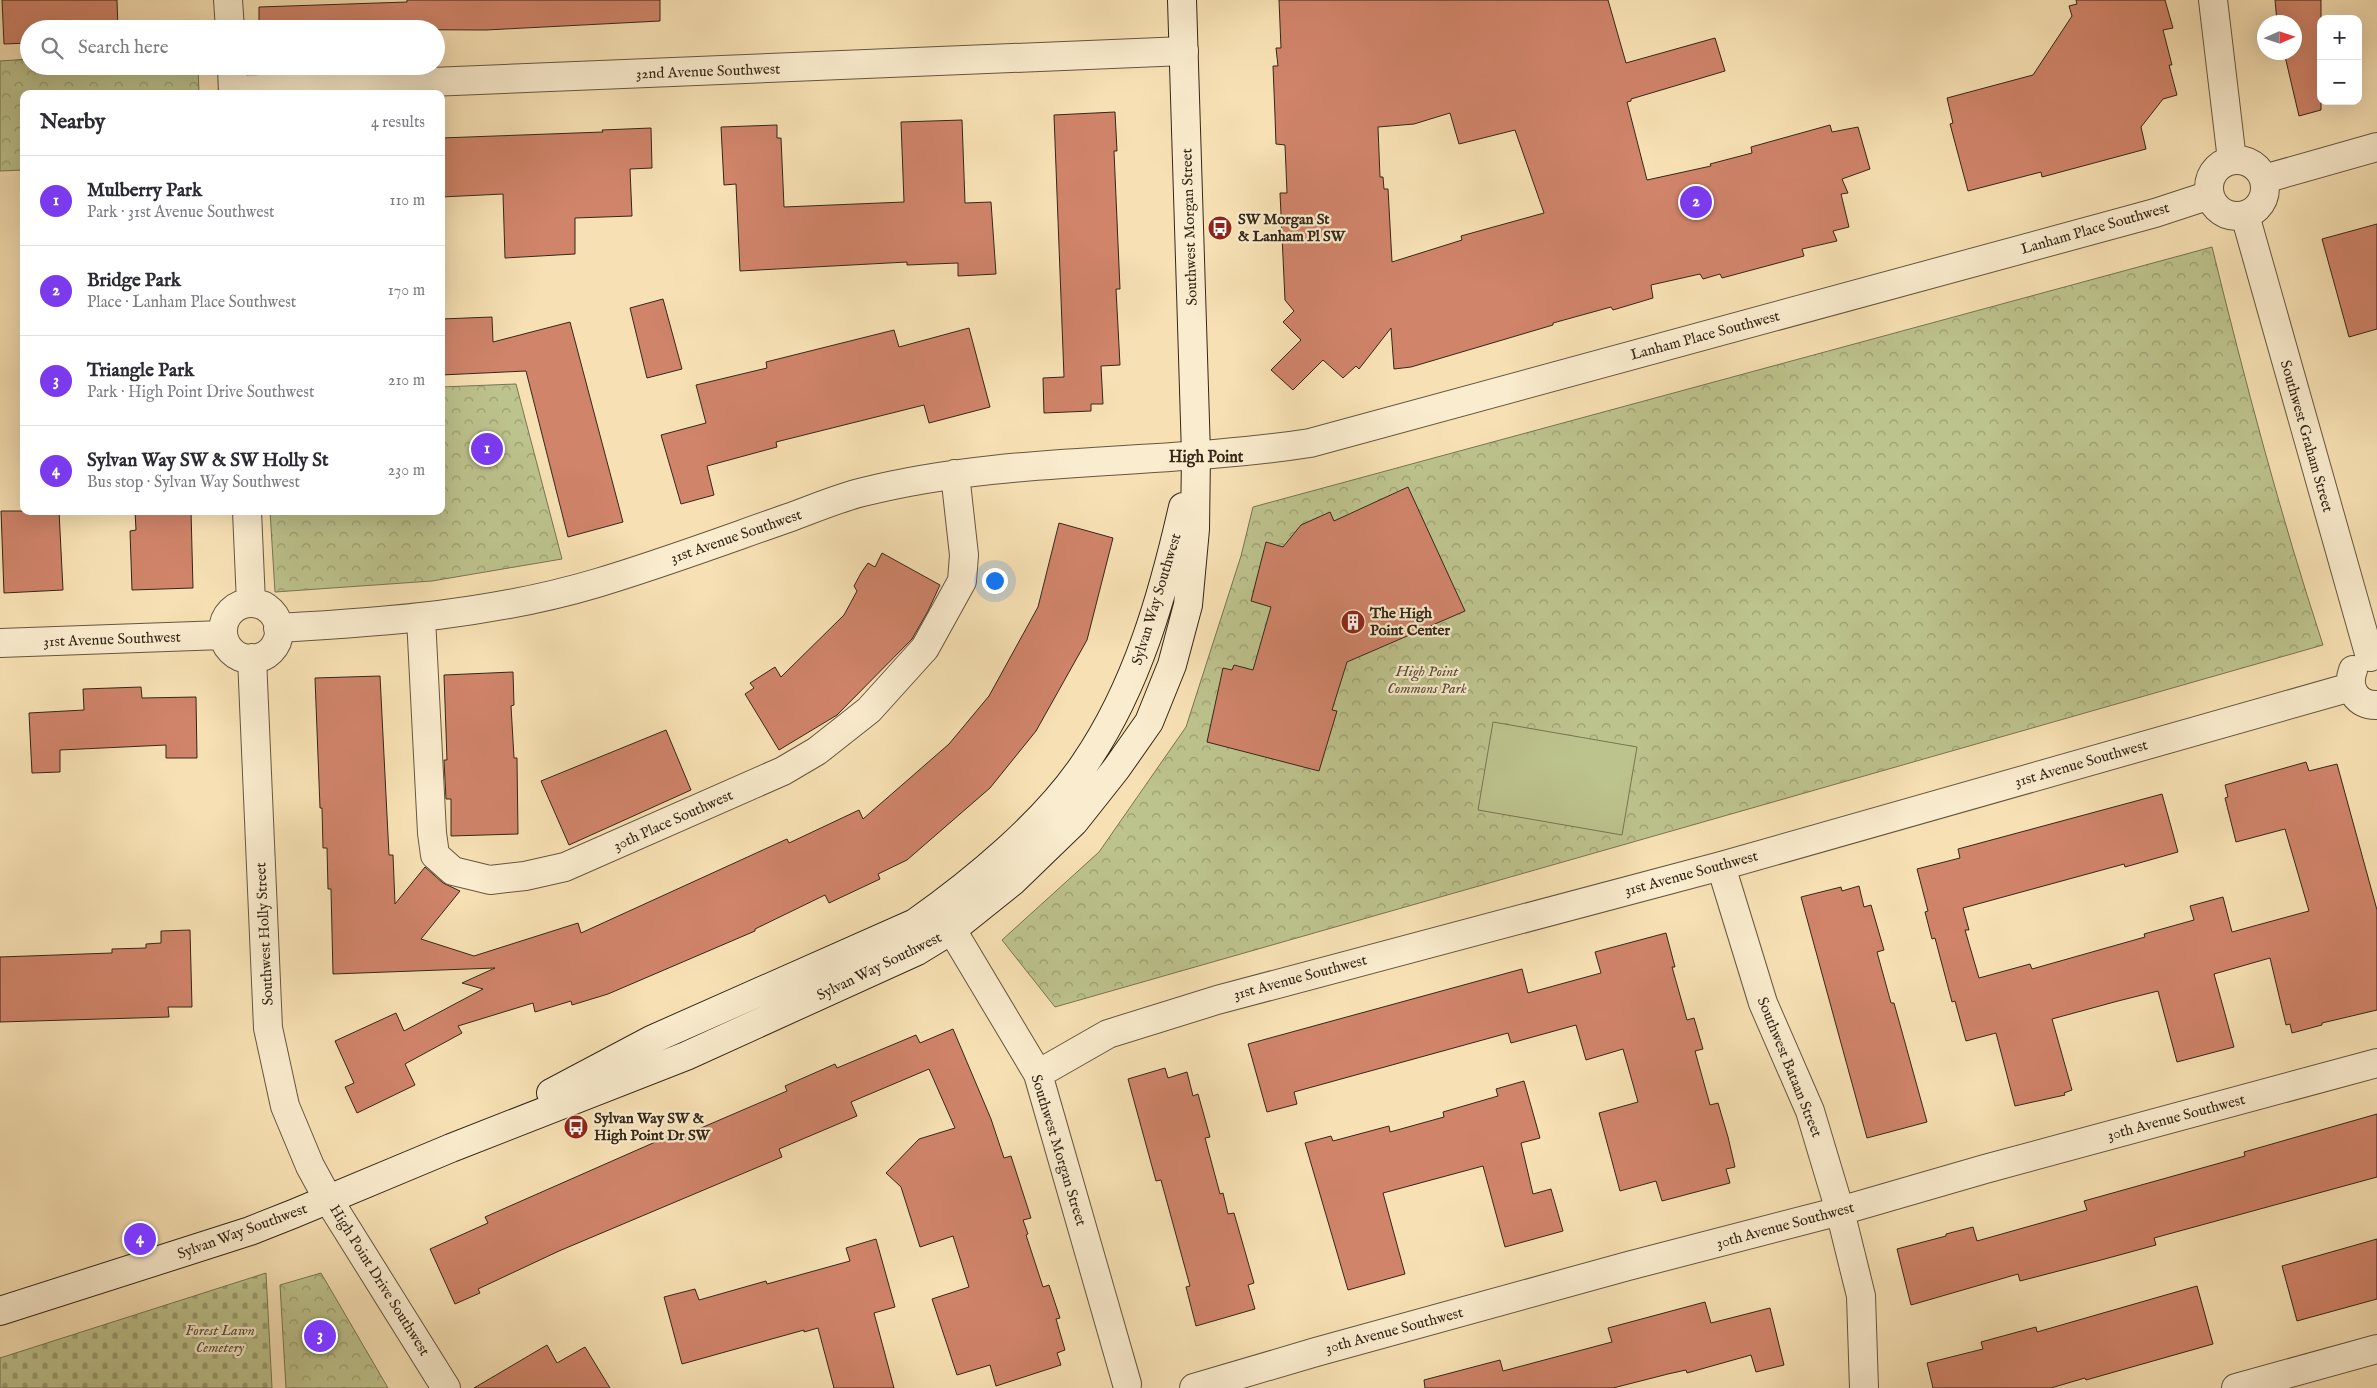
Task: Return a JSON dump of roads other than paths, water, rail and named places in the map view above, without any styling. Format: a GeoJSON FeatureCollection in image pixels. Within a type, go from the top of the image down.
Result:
{"type":"FeatureCollection","features":[{"type":"Feature","properties":{"kind":"street"},"geometry":{"type":"LineString","coordinates":[[228,0],[229,20]]}},
{"type":"Feature","properties":{"kind":"street","name":"Southwest Morgan Street"},"geometry":{"type":"LineString","coordinates":[[1182,0],[1196,454]]}},
{"type":"Feature","properties":{"kind":"street"},"geometry":{"type":"LineString","coordinates":[[2213,0],[2232,160]]}},
{"type":"Feature","properties":{"kind":"street","name":"32nd Avenue Southwest"},"geometry":{"type":"LineString","coordinates":[[233,83],[1184,51]]}},
{"type":"Feature","properties":{"kind":"street"},"geometry":{"type":"LineString","coordinates":[[2264,179],[2377,148]]}},
{"type":"Feature","properties":{"kind":"street"},"geometry":{"type":"LineString","coordinates":[[2232,160],[2246,161],[2254,165],[2264,179],[2265,190],[2263,199],[2258,208],[2245,215],[2232,216],[2223,213],[2216,207],[2210,195],[2209,181],[2213,172],[2219,165],[2232,160]]}},
{"type":"Feature","properties":{"kind":"street","name":"Lanham Place Southwest"},"geometry":{"type":"LineString","coordinates":[[1196,454],[1262,450],[1310,443],[2136,218],[2210,195]]}},
{"type":"Feature","properties":{"kind":"street","name":"Southwest Graham Street"},"geometry":{"type":"LineString","coordinates":[[2245,215],[2374,657]]}},
{"type":"Feature","properties":{"kind":"street","name":"31st Avenue Southwest"},"geometry":{"type":"LineString","coordinates":[[278,628],[421,618],[521,603],[597,583],[861,492],[955,474],[1023,466],[1196,454]]}},
{"type":"Feature","properties":{"kind":"street","name":"Sylvan Way Southwest"},"geometry":{"type":"LineString","coordinates":[[451,1148],[643,1044],[915,923],[1012,844],[1049,808],[1085,764],[1132,678],[1169,568],[1196,454]]}},
{"type":"Feature","properties":{"kind":"street","name":"Sylvan Way Southwest"},"geometry":{"type":"LineString","coordinates":[[0,1311],[250,1231],[451,1148],[686,1056],[917,951],[953,929],[1013,881],[1074,822],[1116,769],[1149,722],[1172,665],[1188,605],[1195,529],[1196,454]]}},
{"type":"Feature","properties":{"kind":"street","name":"30th Place Southwest"},"geometry":{"type":"LineString","coordinates":[[421,618],[432,833],[436,855],[453,870],[490,880],[525,876],[565,867],[783,771],[818,751],[870,710],[925,648],[962,581],[964,555],[955,474]]}},
{"type":"Feature","properties":{"kind":"street"},"geometry":{"type":"LineString","coordinates":[[247,515],[251,603]]}},
{"type":"Feature","properties":{"kind":"street"},"geometry":{"type":"LineString","coordinates":[[251,603],[269,609],[274,616],[278,628],[276,641],[272,649],[265,655],[252,658],[240,656],[232,652],[226,644],[223,635],[227,616],[233,609],[251,603]]}},
{"type":"Feature","properties":{"kind":"street","name":"31st Avenue Southwest"},"geometry":{"type":"LineString","coordinates":[[0,643],[223,635]]}},
{"type":"Feature","properties":{"kind":"street"},"geometry":{"type":"LineString","coordinates":[[2374,657],[2362,659],[2352,671],[2351,687],[2359,700],[2377,705]]}},
{"type":"Feature","properties":{"kind":"street","name":"Southwest Holly Street"},"geometry":{"type":"LineString","coordinates":[[252,658],[265,975],[270,1047],[285,1106],[310,1166],[328,1199]]}},
{"type":"Feature","properties":{"kind":"street","name":"31st Avenue Southwest"},"geometry":{"type":"LineString","coordinates":[[1038,1074],[1108,1034],[1217,1000],[1721,866],[2351,687]]}},
{"type":"Feature","properties":{"kind":"street","name":"Southwest Bataan Street"},"geometry":{"type":"LineString","coordinates":[[1721,866],[1763,1003],[1810,1111],[1840,1211],[1861,1296],[1864,1388]]}},
{"type":"Feature","properties":{"kind":"street","name":"Southwest Morgan Street"},"geometry":{"type":"LineString","coordinates":[[938,906],[1038,1074],[1130,1387]]}},
{"type":"Feature","properties":{"kind":"street","name":"30th Avenue Southwest"},"geometry":{"type":"LineString","coordinates":[[1194,1388],[1316,1352],[1628,1266],[1840,1211],[1994,1167],[2377,1063]]}},
{"type":"Feature","properties":{"kind":"street","name":"High Point Drive Southwest"},"geometry":{"type":"LineString","coordinates":[[328,1199],[446,1388]]}},
{"type":"Feature","properties":{"kind":"street"},"geometry":{"type":"LineString","coordinates":[[2236,1388],[2377,1348]]}},
{"type":"Feature","properties":{"kind":"place","name":"Bridge Park"},"geometry":{"type":"Point","coordinates":[1696,202]}},
{"type":"Feature","properties":{"kind":"place","name":"SW Morgan St & Lanham Pl SW"},"geometry":{"type":"Point","coordinates":[1220,228]}},
{"type":"Feature","properties":{"kind":"place","name":"Mulberry Park"},"geometry":{"type":"Point","coordinates":[487,449]}},
{"type":"Feature","properties":{"kind":"place","name":"The High Point Center"},"geometry":{"type":"Point","coordinates":[1353,622]}},
{"type":"Feature","properties":{"kind":"place","name":"Sylvan Way SW & High Point Dr SW"},"geometry":{"type":"Point","coordinates":[576,1127]}},
{"type":"Feature","properties":{"kind":"place","name":"Sylvan Way SW & SW Holly St"},"geometry":{"type":"Point","coordinates":[140,1239]}},
{"type":"Feature","properties":{"kind":"place","name":"Triangle Park"},"geometry":{"type":"Point","coordinates":[320,1336]}},
{"type":"Feature","properties":{"kind":"district","name":"High Point"},"geometry":{"type":"Point","coordinates":[1206,456]}},
{"type":"Feature","properties":{"kind":"park label","name":"High Point Commons Park"},"geometry":{"type":"Point","coordinates":[1427,680]}},
{"type":"Feature","properties":{"kind":"park label","name":"Forest Lawn Cemetery"},"geometry":{"type":"Point","coordinates":[220,1338]}}]}
